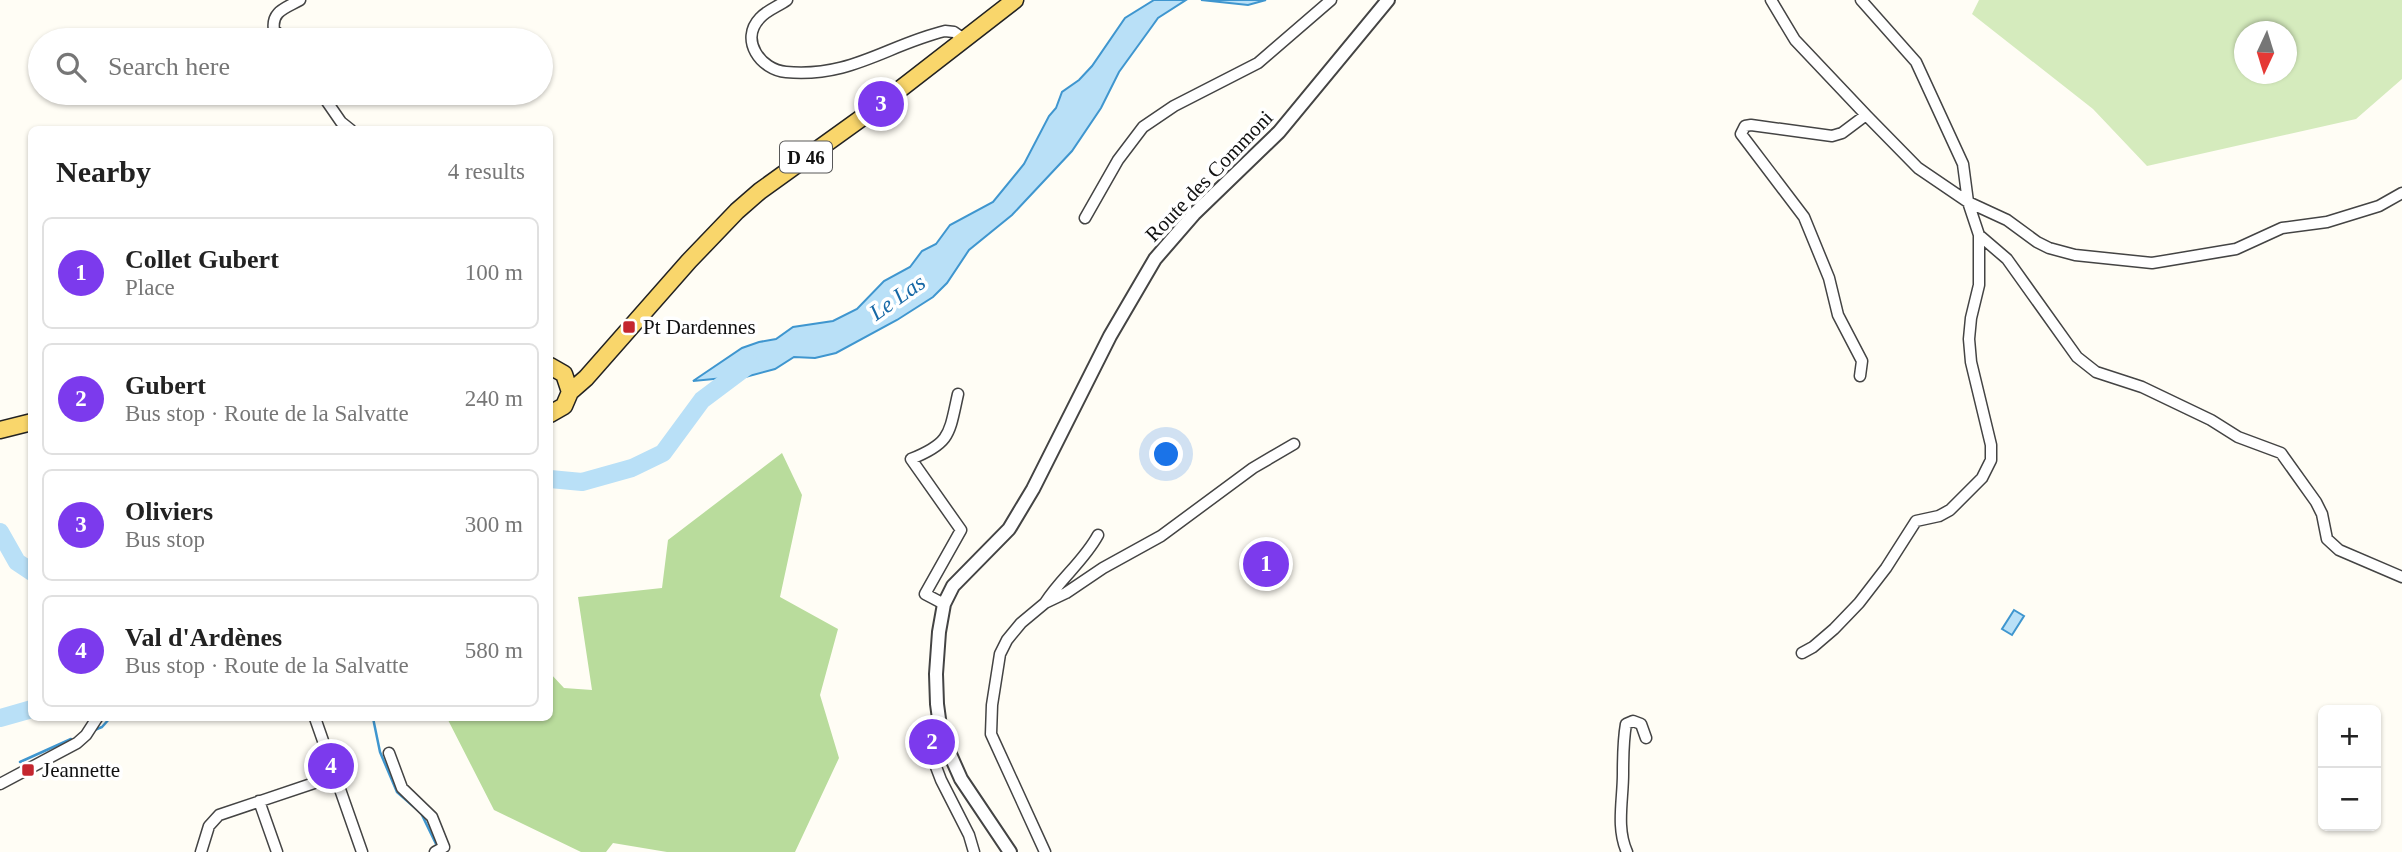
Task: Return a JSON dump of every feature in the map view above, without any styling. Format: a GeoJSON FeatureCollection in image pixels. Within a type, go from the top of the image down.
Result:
{"type":"FeatureCollection","features":[{"type":"Feature","properties":{"kind":"main road","name":"D 46"},"geometry":{"type":"LineString","coordinates":[[570,392],[586,378],[601,358],[737,211],[1015,0]]}},
{"type":"Feature","properties":{"kind":"main road","name":"D 46"},"geometry":{"type":"LineString","coordinates":[[554,368],[571,371],[601,358]]}},
{"type":"Feature","properties":{"kind":"main road"},"geometry":{"type":"LineString","coordinates":[[553,412],[564,406],[570,392],[568,379],[554,368]]}},
{"type":"Feature","properties":{"kind":"main road"},"geometry":{"type":"LineString","coordinates":[[0,430],[28,423]]}},
{"type":"Feature","properties":{"kind":"street"},"geometry":{"type":"LineString","coordinates":[[274,28],[276,13],[300,0]]}},
{"type":"Feature","properties":{"kind":"street"},"geometry":{"type":"LineString","coordinates":[[787,0],[761,17],[753,37],[754,50],[759,60],[767,67],[780,71],[833,71],[945,31],[954,32],[964,40]]}},
{"type":"Feature","properties":{"kind":"street"},"geometry":{"type":"LineString","coordinates":[[1085,218],[1118,160],[1135,136],[1151,120],[1258,63],[1331,0]]}},
{"type":"Feature","properties":{"kind":"street","name":"Route des Commoni"},"geometry":{"type":"LineString","coordinates":[[944,604],[953,586],[1009,529],[1033,489],[1142,278],[1171,238],[1279,132],[1388,0]]}},
{"type":"Feature","properties":{"kind":"street"},"geometry":{"type":"LineString","coordinates":[[1771,0],[1795,40],[1918,168],[1968,202],[2007,220],[2037,242],[2075,256],[2152,263],[2236,249],[2282,228],[2327,222],[2385,204],[2402,193]]}},
{"type":"Feature","properties":{"kind":"street"},"geometry":{"type":"LineString","coordinates":[[1802,653],[1819,642],[1859,603],[1886,568],[1916,521],[1939,516],[1950,510],[1982,478],[1989,466],[1991,445],[1971,362],[1970,318],[1979,285],[1979,235],[1968,202],[1963,164],[1916,62],[1861,0]]}},
{"type":"Feature","properties":{"kind":"street"},"geometry":{"type":"LineString","coordinates":[[329,105],[346,126]]}},
{"type":"Feature","properties":{"kind":"street"},"geometry":{"type":"LineString","coordinates":[[1860,376],[1860,355],[1838,315],[1829,278],[1804,217],[1741,134],[1745,126],[1751,125],[1832,136],[1846,131],[1866,115]]}},
{"type":"Feature","properties":{"kind":"street"},"geometry":{"type":"LineString","coordinates":[[1979,235],[2007,259],[2070,351],[2090,368],[2116,380],[2142,387],[2211,420],[2242,439],[2281,453],[2316,502],[2328,539],[2334,547],[2402,577]]}},
{"type":"Feature","properties":{"kind":"street"},"geometry":{"type":"LineString","coordinates":[[958,394],[949,433],[930,451],[911,459],[961,530],[925,594],[944,604],[936,674],[937,704],[941,734],[961,779],[1010,852]]}},
{"type":"Feature","properties":{"kind":"street"},"geometry":{"type":"LineString","coordinates":[[1045,603],[1161,536],[1253,468],[1294,444]]}},
{"type":"Feature","properties":{"kind":"street"},"geometry":{"type":"LineString","coordinates":[[1045,852],[991,734],[992,705],[1000,654],[1021,623],[1045,603],[1090,549],[1098,535]]}},
{"type":"Feature","properties":{"kind":"street"},"geometry":{"type":"LineString","coordinates":[[0,784],[69,748],[88,733],[95,721]]}},
{"type":"Feature","properties":{"kind":"street"},"geometry":{"type":"LineString","coordinates":[[316,721],[362,852]]}},
{"type":"Feature","properties":{"kind":"street"},"geometry":{"type":"LineString","coordinates":[[1626,852],[1620,816],[1622,745],[1626,724],[1633,721],[1641,724],[1646,738]]}},
{"type":"Feature","properties":{"kind":"street"},"geometry":{"type":"LineString","coordinates":[[941,734],[932,742],[930,751],[941,780],[969,835],[974,852]]}},
{"type":"Feature","properties":{"kind":"street"},"geometry":{"type":"LineString","coordinates":[[389,753],[402,788],[432,817],[443,840],[444,847],[437,851]]}},
{"type":"Feature","properties":{"kind":"street"},"geometry":{"type":"LineString","coordinates":[[201,852],[206,832],[215,818],[335,776]]}},
{"type":"Feature","properties":{"kind":"street"},"geometry":{"type":"LineString","coordinates":[[259,801],[277,852]]}},
{"type":"Feature","properties":{"kind":"green space"},"geometry":{"type":"Polygon","coordinates":[[[1979,0],[2402,0],[2402,79],[2356,119],[2147,166],[2093,109],[1972,14],[1979,0]]]}},
{"type":"Feature","properties":{"kind":"green space"},"geometry":{"type":"Polygon","coordinates":[[[782,453],[802,495],[780,597],[838,629],[820,695],[839,758],[795,852],[667,852],[613,843],[606,852],[581,852],[494,810],[449,721],[553,721],[553,676],[564,688],[592,690],[578,597],[662,588],[668,540],[782,453]]]}},
{"type":"Feature","properties":{"kind":"water"},"geometry":{"type":"Polygon","coordinates":[[[1154,0],[1186,0],[1158,18],[1119,72],[1101,108],[1072,151],[1012,215],[969,250],[947,283],[933,297],[836,353],[815,358],[794,357],[775,369],[738,379],[693,381],[742,348],[776,339],[793,327],[833,321],[857,309],[884,281],[910,267],[922,251],[936,244],[950,225],[993,202],[1024,164],[1049,116],[1056,108],[1062,92],[1092,66],[1125,18],[1154,0]]]}},
{"type":"Feature","properties":{"kind":"water"},"geometry":{"type":"Polygon","coordinates":[[[1201,0],[1266,0],[1248,5],[1201,0]]]}},
{"type":"Feature","properties":{"kind":"water"},"geometry":{"type":"Polygon","coordinates":[[[2014,610],[2024,616],[2012,635],[2002,629],[2014,610]]]}},
{"type":"Feature","properties":{"kind":"waterway","name":"Le Las"},"geometry":{"type":"LineString","coordinates":[[553,479],[582,482],[632,468],[663,453],[702,400],[750,364]]}},
{"type":"Feature","properties":{"kind":"waterway"},"geometry":{"type":"LineString","coordinates":[[0,532],[17,562],[28,569]]}},
{"type":"Feature","properties":{"kind":"waterway","name":"Le Las"},"geometry":{"type":"LineString","coordinates":[[0,718],[28,710]]}},
{"type":"Feature","properties":{"kind":"waterway"},"geometry":{"type":"LineString","coordinates":[[92,731],[102,727],[107,721]]}},
{"type":"Feature","properties":{"kind":"waterway"},"geometry":{"type":"LineString","coordinates":[[374,721],[380,752],[397,792],[421,813],[437,846]]}},
{"type":"Feature","properties":{"kind":"waterway"},"geometry":{"type":"LineString","coordinates":[[20,762],[71,739]]}},
{"type":"Feature","properties":{"kind":"place","name":"Oliviers"},"geometry":{"type":"Point","coordinates":[881,104]}},
{"type":"Feature","properties":{"kind":"place","name":"Pt Dardennes"},"geometry":{"type":"Point","coordinates":[629,327]}},
{"type":"Feature","properties":{"kind":"place","name":"Collet Gubert"},"geometry":{"type":"Point","coordinates":[1266,564]}},
{"type":"Feature","properties":{"kind":"place","name":"Gubert"},"geometry":{"type":"Point","coordinates":[932,742]}},
{"type":"Feature","properties":{"kind":"place","name":"Val d'Ardènes"},"geometry":{"type":"Point","coordinates":[331,766]}},
{"type":"Feature","properties":{"kind":"place","name":"Jeannette"},"geometry":{"type":"Point","coordinates":[28,770]}}]}
